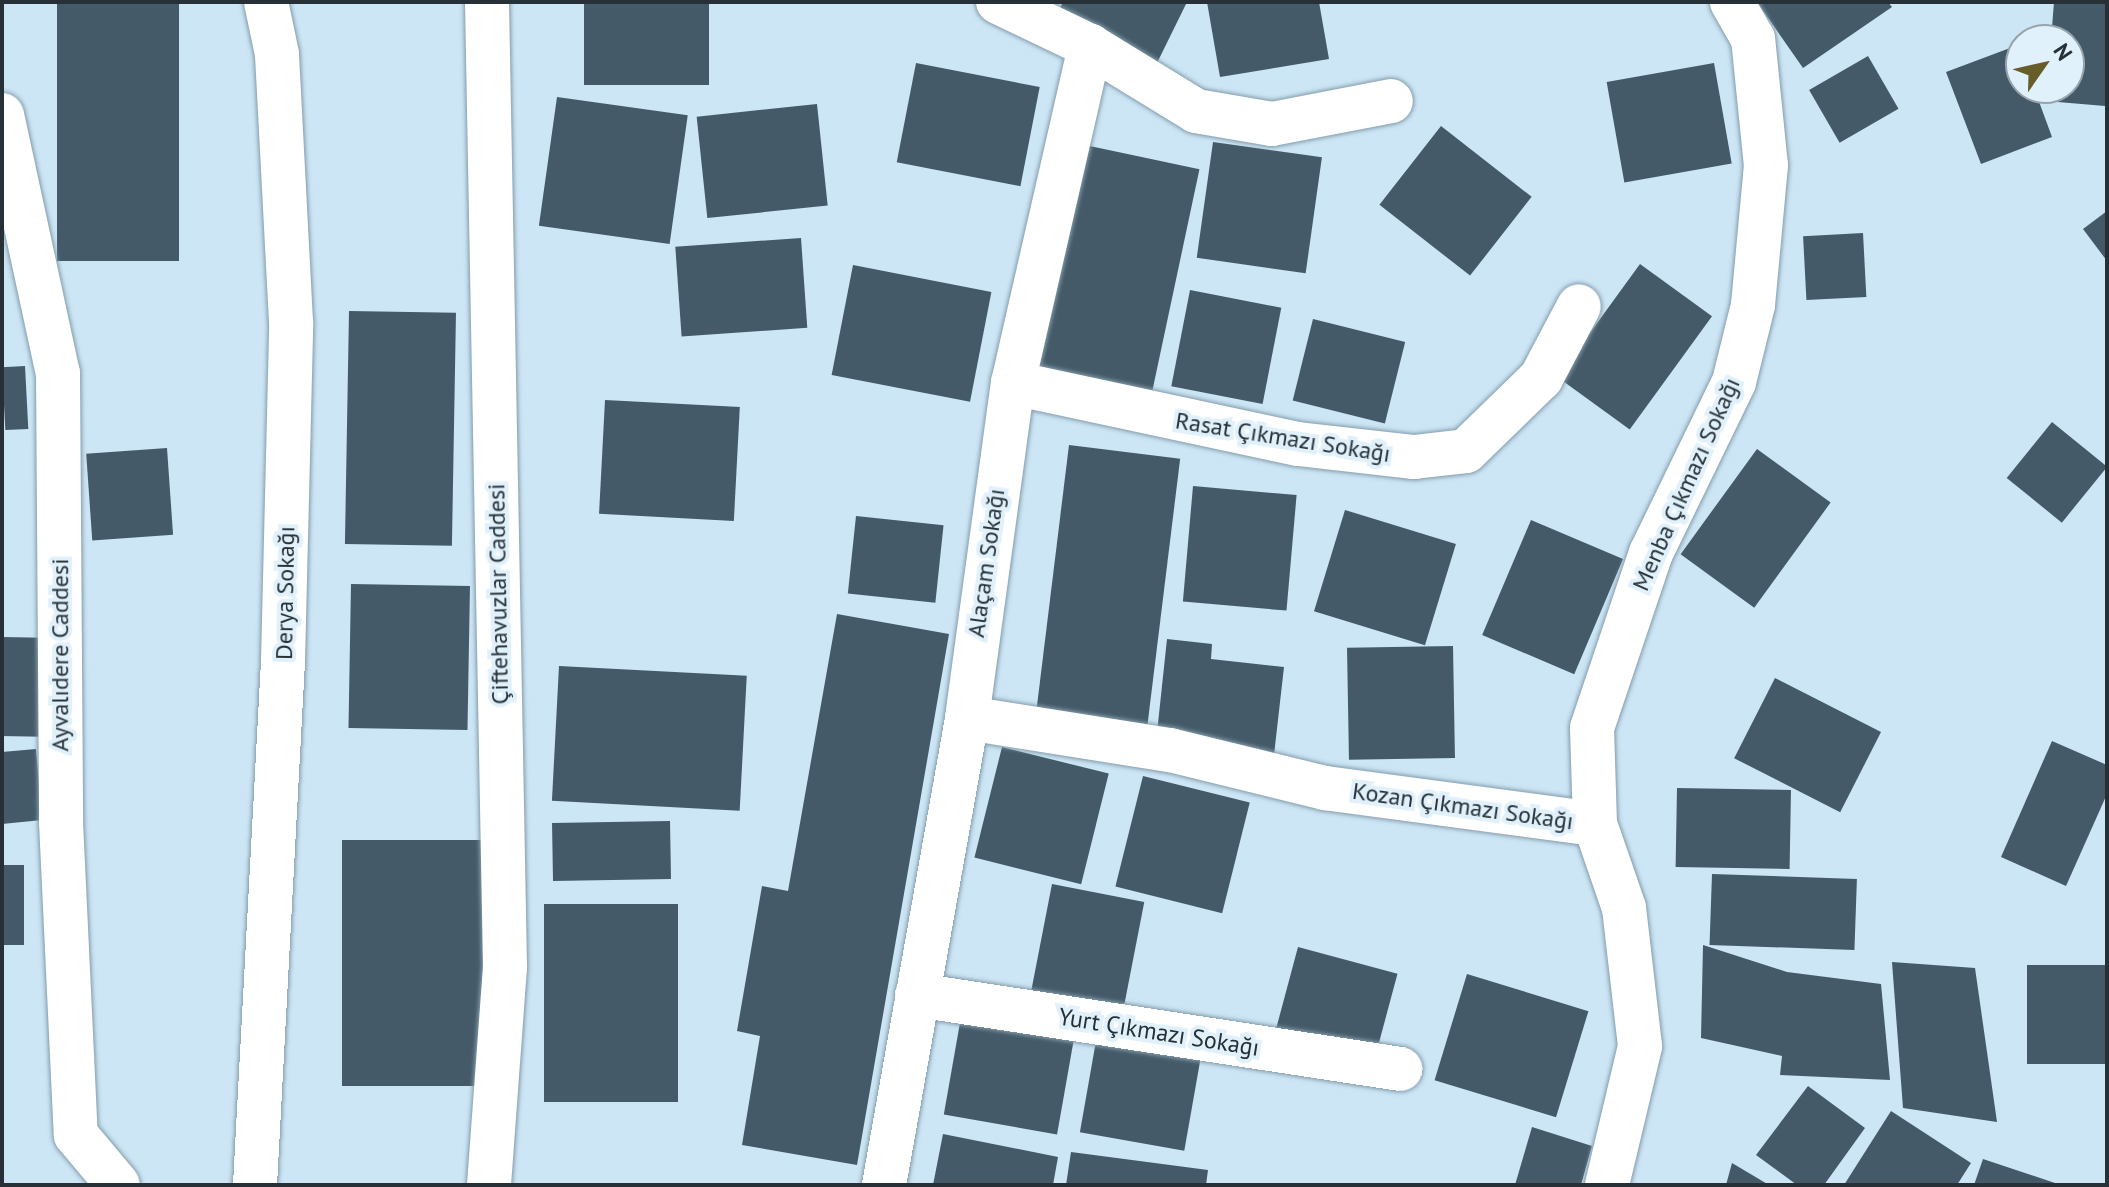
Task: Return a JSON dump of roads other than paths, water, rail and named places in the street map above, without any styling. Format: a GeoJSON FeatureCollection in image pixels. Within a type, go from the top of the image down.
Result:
{"type":"FeatureCollection","features":[{"type":"Feature","properties":{"kind":"street","name":"Derya Sokağı"},"geometry":{"type":"LineString","coordinates":[[255,1185],[283,661],[291,322],[277,54],[266,2]]}},
{"type":"Feature","properties":{"kind":"street","name":"Çiftehavuzlar Caddesi"},"geometry":{"type":"LineString","coordinates":[[487,2],[505,967],[489,1185]]}},
{"type":"Feature","properties":{"kind":"street"},"geometry":{"type":"LineString","coordinates":[[998,2],[1090,46],[1196,111],[1272,124],[1391,101]]}},
{"type":"Feature","properties":{"kind":"street","name":"Menba Çıkmazı Sokağı"},"geometry":{"type":"LineString","coordinates":[[1595,824],[1592,728],[1651,553],[1734,382],[1753,305],[1763,122],[1753,39],[1732,2]]}},
{"type":"Feature","properties":{"kind":"street","name":"Alaçam Sokağı"},"geometry":{"type":"LineString","coordinates":[[884,1185],[967,718],[1013,383],[1090,46]]}},
{"type":"Feature","properties":{"kind":"street","name":"Ayvalıdere Caddesi"},"geometry":{"type":"LineString","coordinates":[[2,115],[58,373],[61,822],[76,1135],[118,1185]]}},
{"type":"Feature","properties":{"kind":"street","name":"Rasat Çıkmazı Sokağı"},"geometry":{"type":"LineString","coordinates":[[1013,383],[1298,444],[1414,457],[1466,451],[1541,378],[1579,306]]}},
{"type":"Feature","properties":{"kind":"street","name":"Kozan Çıkmazı Sokağı"},"geometry":{"type":"LineString","coordinates":[[967,718],[1170,750],[1325,788],[1595,824],[1624,908],[1640,1046],[1607,1185]]}},
{"type":"Feature","properties":{"kind":"street","name":"Yurt Çıkmazı Sokağı"},"geometry":{"type":"LineString","coordinates":[[917,995],[1400,1069]]}}]}
